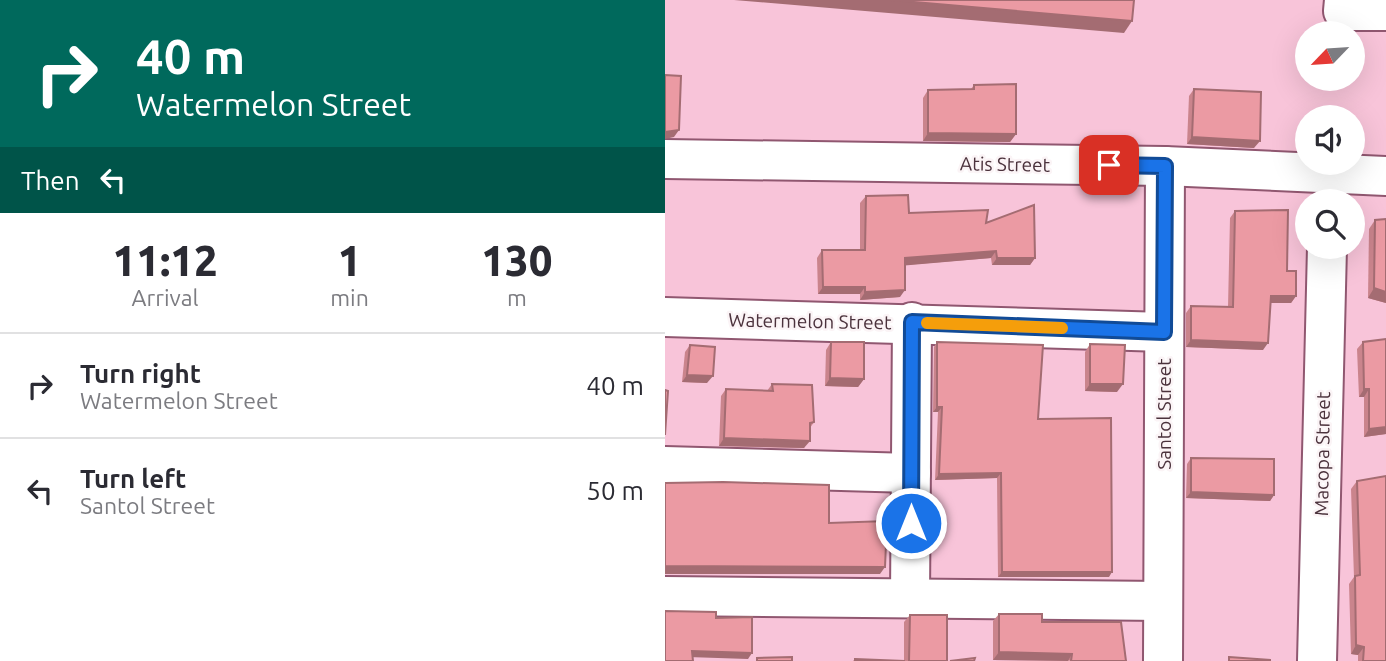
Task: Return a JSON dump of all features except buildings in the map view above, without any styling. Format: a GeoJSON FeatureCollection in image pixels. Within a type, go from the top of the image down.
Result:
{"type":"FeatureCollection","features":[{"type":"Feature","properties":{"kind":"street"},"geometry":{"type":"LineString","coordinates":[[1343,6],[1386,11]]}},
{"type":"Feature","properties":{"kind":"street","name":"Atis Street"},"geometry":{"type":"LineString","coordinates":[[665,159],[1165,166],[1329,187],[1386,176]]}},
{"type":"Feature","properties":{"kind":"street","name":"Santol Street"},"geometry":{"type":"LineString","coordinates":[[1163,661],[1165,166]]}},
{"type":"Feature","properties":{"kind":"street","name":"Macopa Street"},"geometry":{"type":"LineString","coordinates":[[1317,661],[1327,259]]}},
{"type":"Feature","properties":{"kind":"street","name":"Watermelon Street"},"geometry":{"type":"LineString","coordinates":[[665,317],[912,322],[1164,332]]}},
{"type":"Feature","properties":{"kind":"street"},"geometry":{"type":"LineString","coordinates":[[910,598],[912,322]]}},
{"type":"Feature","properties":{"kind":"street"},"geometry":{"type":"LineString","coordinates":[[665,466],[911,473]]}},
{"type":"Feature","properties":{"kind":"street"},"geometry":{"type":"LineString","coordinates":[[665,596],[1162,601]]}},
{"type":"Feature","properties":{"kind":"slow traffic"},"geometry":{"type":"LineString","coordinates":[[927,323],[1062,328]]}},
{"type":"Feature","properties":{"kind":"route"},"geometry":{"type":"LineString","coordinates":[[911,523],[912,322],[1164,332],[1165,166],[1109,165]]}}]}
